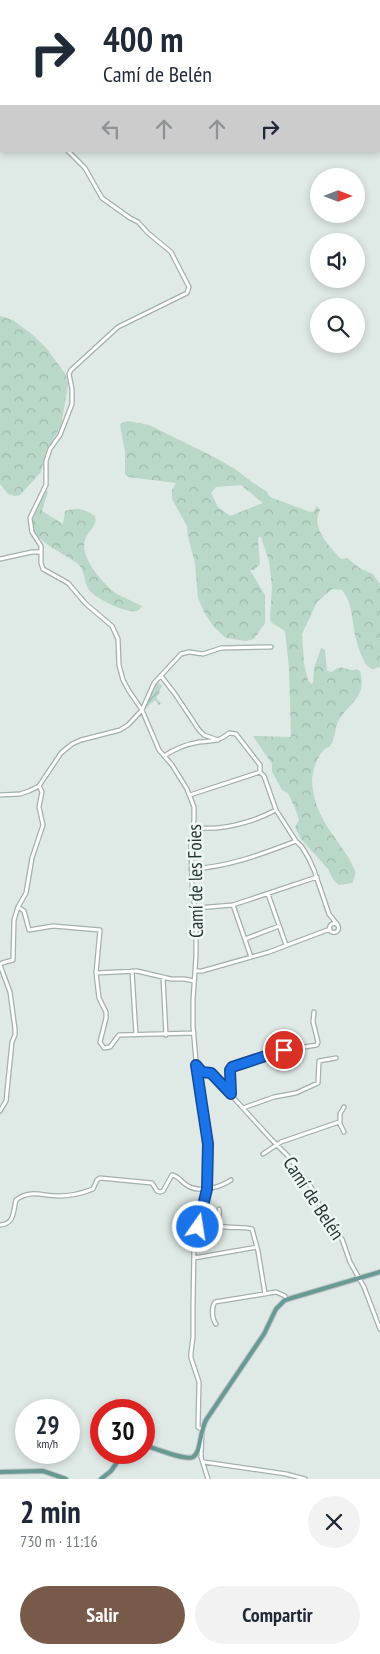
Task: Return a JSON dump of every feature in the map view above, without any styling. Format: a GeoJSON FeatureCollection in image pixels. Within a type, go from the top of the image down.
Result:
{"type":"FeatureCollection","features":[{"type":"Feature","properties":{"kind":"main road"},"geometry":{"type":"LineString","coordinates":[[155,1448],[190,1458],[196,1454],[202,1430],[209,1415],[264,1334],[281,1303],[380,1272]]}},
{"type":"Feature","properties":{"kind":"main road"},"geometry":{"type":"LineString","coordinates":[[101,1479],[111,1471],[116,1464]]}},
{"type":"Feature","properties":{"kind":"main road"},"geometry":{"type":"LineString","coordinates":[[0,1472],[43,1471],[66,1479]]}},
{"type":"Feature","properties":{"kind":"street"},"geometry":{"type":"LineString","coordinates":[[0,559],[32,552],[41,552],[40,544],[30,528],[30,518],[46,485],[48,477],[46,461],[50,449],[60,435],[72,404],[70,372],[118,327],[187,293],[189,289],[171,252],[148,234],[138,222],[102,198],[86,168],[69,152]]}},
{"type":"Feature","properties":{"kind":"street","name":"Camí de les Foies"},"geometry":{"type":"LineString","coordinates":[[41,552],[41,565],[44,570],[68,583],[86,604],[112,626],[118,639],[119,665],[122,676],[129,691],[142,710],[158,748],[183,782],[190,795],[194,812],[191,836],[191,868],[196,908],[194,1033],[200,1096],[208,1133],[207,1189],[194,1258],[191,1353],[199,1382],[198,1427],[202,1430]]}},
{"type":"Feature","properties":{"kind":"street"},"geometry":{"type":"LineString","coordinates":[[0,795],[20,794],[39,786],[66,749],[81,740],[120,730],[128,725],[142,710],[153,685],[178,656],[185,652],[203,654],[221,648],[271,647]]}},
{"type":"Feature","properties":{"kind":"street"},"geometry":{"type":"LineString","coordinates":[[161,676],[199,730],[204,735],[218,740]]}},
{"type":"Feature","properties":{"kind":"street"},"geometry":{"type":"LineString","coordinates":[[164,756],[198,742],[218,740],[229,733],[236,734],[260,765],[260,772],[264,776],[276,810],[302,847],[317,877],[329,914],[330,928],[334,932],[338,931],[337,924],[329,914]]}},
{"type":"Feature","properties":{"kind":"street"},"geometry":{"type":"LineString","coordinates":[[190,795],[260,772]]}},
{"type":"Feature","properties":{"kind":"street"},"geometry":{"type":"LineString","coordinates":[[0,1111],[6,1102],[15,1029],[10,992],[0,965],[13,960],[14,920],[18,907],[26,893],[32,858],[42,825],[39,807],[42,792],[39,786]]}},
{"type":"Feature","properties":{"kind":"street"},"geometry":{"type":"LineString","coordinates":[[193,827],[207,828],[243,824],[276,810]]}},
{"type":"Feature","properties":{"kind":"street"},"geometry":{"type":"LineString","coordinates":[[191,868],[229,864],[252,858],[296,841]]}},
{"type":"Feature","properties":{"kind":"street"},"geometry":{"type":"LineString","coordinates":[[196,908],[234,905],[317,877]]}},
{"type":"Feature","properties":{"kind":"street"},"geometry":{"type":"LineString","coordinates":[[268,893],[286,945]]}},
{"type":"Feature","properties":{"kind":"street"},"geometry":{"type":"LineString","coordinates":[[234,905],[251,957]]}},
{"type":"Feature","properties":{"kind":"street"},"geometry":{"type":"LineString","coordinates":[[18,907],[24,911],[29,930],[53,926],[100,930],[96,972],[99,998],[106,1012],[101,1037],[102,1046],[110,1047],[119,1035],[194,1033]]}},
{"type":"Feature","properties":{"kind":"street"},"geometry":{"type":"LineString","coordinates":[[196,971],[202,971],[276,950],[337,924]]}},
{"type":"Feature","properties":{"kind":"street"},"geometry":{"type":"LineString","coordinates":[[245,939],[279,926]]}},
{"type":"Feature","properties":{"kind":"street"},"geometry":{"type":"LineString","coordinates":[[96,972],[132,971],[194,981]]}},
{"type":"Feature","properties":{"kind":"street"},"geometry":{"type":"LineString","coordinates":[[132,971],[136,1035]]}},
{"type":"Feature","properties":{"kind":"street"},"geometry":{"type":"LineString","coordinates":[[163,977],[166,1034]]}},
{"type":"Feature","properties":{"kind":"street"},"geometry":{"type":"LineString","coordinates":[[231,1094],[230,1070],[232,1067],[284,1050],[317,1044],[313,1022],[314,1012]]}},
{"type":"Feature","properties":{"kind":"street"},"geometry":{"type":"LineString","coordinates":[[243,1108],[274,1097],[296,1093],[318,1083],[319,1061],[336,1058]]}},
{"type":"Feature","properties":{"kind":"street","name":"Camí de Belén"},"geometry":{"type":"LineString","coordinates":[[196,1065],[202,1072],[211,1073],[231,1094],[290,1158],[311,1187],[328,1223],[342,1239],[346,1254],[360,1278],[380,1329]]}},
{"type":"Feature","properties":{"kind":"street"},"geometry":{"type":"LineString","coordinates":[[344,1107],[340,1114],[339,1122],[344,1132]]}},
{"type":"Feature","properties":{"kind":"street"},"geometry":{"type":"LineString","coordinates":[[263,1154],[276,1144],[339,1122]]}},
{"type":"Feature","properties":{"kind":"street"},"geometry":{"type":"LineString","coordinates":[[0,1225],[9,1222],[14,1214],[16,1200],[25,1194],[40,1193],[68,1196],[93,1189],[100,1178],[152,1183],[157,1191],[160,1192],[163,1191],[172,1174],[176,1175],[188,1186],[207,1189],[222,1186],[231,1180]]}},
{"type":"Feature","properties":{"kind":"street"},"geometry":{"type":"LineString","coordinates":[[219,1209],[218,1222],[220,1226],[251,1228],[257,1247],[265,1294]]}},
{"type":"Feature","properties":{"kind":"street"},"geometry":{"type":"LineString","coordinates":[[194,1258],[257,1247]]}},
{"type":"Feature","properties":{"kind":"street"},"geometry":{"type":"LineString","coordinates":[[216,1324],[213,1318],[212,1306],[215,1302],[276,1292],[285,1296],[286,1300]]}},
{"type":"Feature","properties":{"kind":"street"},"geometry":{"type":"LineString","coordinates":[[202,1430],[201,1457],[208,1479]]}},
{"type":"Feature","properties":{"kind":"street"},"geometry":{"type":"LineString","coordinates":[[204,1462],[286,1474],[305,1479]]}},
{"type":"Feature","properties":{"kind":"green space"},"geometry":{"type":"Polygon","coordinates":[[[0,316],[13,320],[47,349],[66,375],[68,385],[61,426],[46,452],[41,472],[20,495],[15,496],[8,494],[0,484],[0,316]]]}},
{"type":"Feature","properties":{"kind":"green space"},"geometry":{"type":"Polygon","coordinates":[[[128,421],[149,425],[216,458],[267,492],[270,497],[310,512],[314,511],[317,506],[320,510],[318,516],[319,530],[332,549],[341,559],[347,558],[361,569],[373,574],[380,584],[380,667],[373,669],[366,665],[357,642],[352,613],[346,595],[342,590],[332,589],[317,602],[302,634],[304,664],[308,680],[311,684],[313,683],[314,668],[321,648],[325,650],[327,671],[332,672],[340,668],[357,669],[360,671],[361,689],[337,724],[331,744],[319,756],[312,781],[314,796],[323,820],[356,873],[352,883],[339,885],[334,881],[328,869],[301,839],[295,827],[299,820],[295,808],[288,793],[282,790],[272,772],[272,764],[253,736],[291,737],[289,668],[285,631],[272,623],[270,619],[272,587],[269,561],[261,537],[258,540],[260,564],[254,570],[250,570],[265,595],[265,623],[254,639],[246,641],[226,638],[214,627],[204,612],[198,598],[195,563],[187,526],[172,499],[172,490],[176,483],[128,477],[125,474],[125,452],[120,425],[128,421]],[[241,485],[216,487],[211,493],[218,507],[230,516],[263,503],[241,485]]]}},
{"type":"Feature","properties":{"kind":"green space"},"geometry":{"type":"Polygon","coordinates":[[[46,491],[48,492],[42,511],[63,524],[65,511],[81,509],[95,516],[95,523],[86,537],[84,547],[89,562],[112,590],[142,606],[139,610],[132,611],[119,608],[92,593],[87,587],[79,565],[39,538],[35,533],[33,518],[46,491]]]}},
{"type":"Feature","properties":{"kind":"green space"},"geometry":{"type":"Polygon","coordinates":[[[157,681],[162,686],[157,696],[161,704],[159,705],[155,700],[146,708],[153,687],[157,681]]]}},
{"type":"Feature","properties":{"kind":"route"},"geometry":{"type":"LineString","coordinates":[[198,1227],[207,1189],[208,1144],[196,1065],[202,1072],[208,1071],[211,1073],[231,1094],[230,1070],[232,1067],[284,1050]]}}]}
